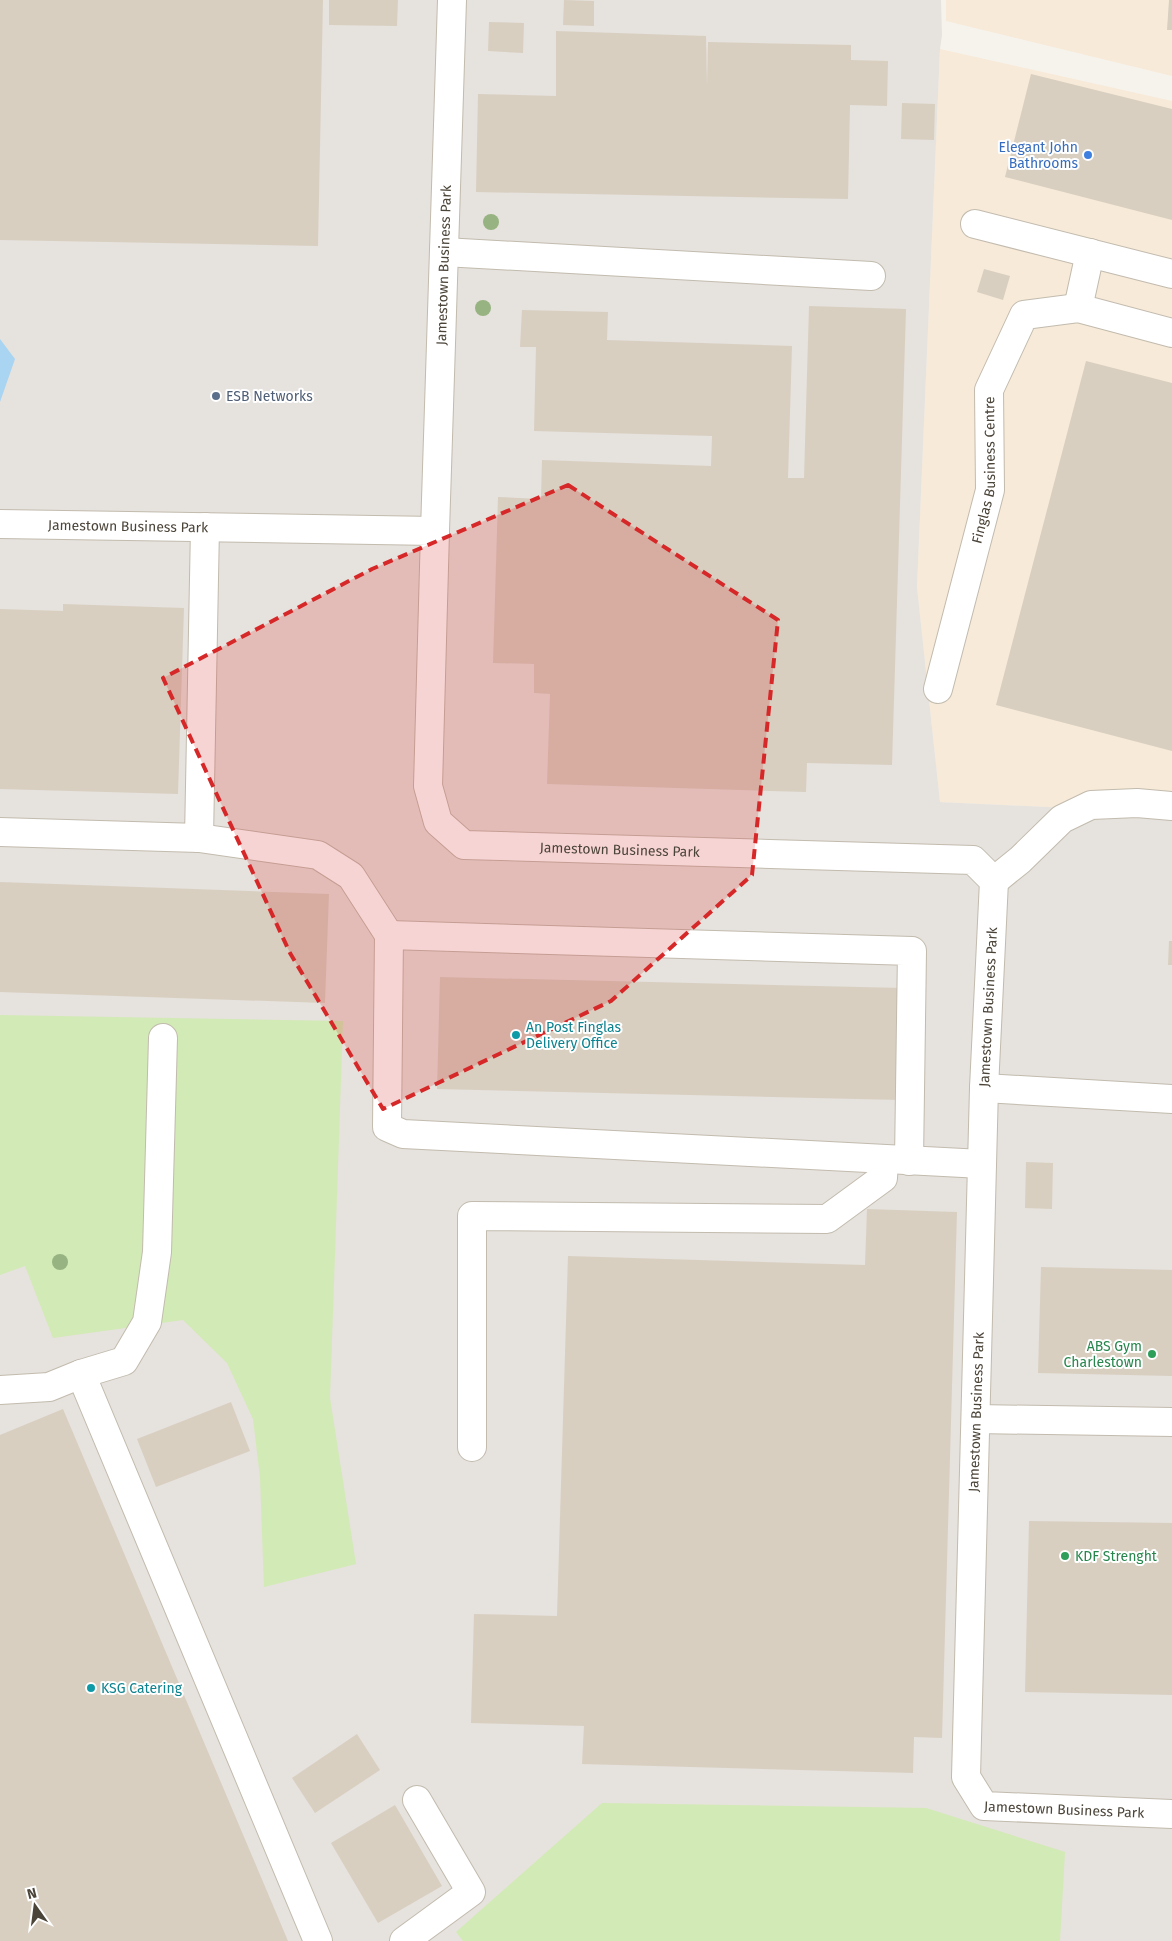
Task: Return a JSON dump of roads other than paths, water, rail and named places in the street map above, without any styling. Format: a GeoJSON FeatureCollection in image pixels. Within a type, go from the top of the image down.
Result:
{"type":"FeatureCollection","features":[{"type":"Feature","properties":{"kind":"street","name":"Jamestown Business Park"},"geometry":{"type":"LineString","coordinates":[[452,0],[428,786],[438,822],[464,845],[972,860],[994,881],[984,1088],[966,1777],[984,1806],[1172,1814]]}},
{"type":"Feature","properties":{"kind":"street"},"geometry":{"type":"LineString","coordinates":[[975,224],[1172,274]]}},
{"type":"Feature","properties":{"kind":"street"},"geometry":{"type":"LineString","coordinates":[[444,252],[871,276]]}},
{"type":"Feature","properties":{"kind":"street"},"geometry":{"type":"LineString","coordinates":[[1078,308],[1090,253]]}},
{"type":"Feature","properties":{"kind":"street","name":"Finglas Business Centre"},"geometry":{"type":"LineString","coordinates":[[938,689],[990,490],[989,390],[1024,314],[1078,308],[1172,333]]}},
{"type":"Feature","properties":{"kind":"street","name":"Jamestown Business Park"},"geometry":{"type":"LineString","coordinates":[[0,524],[435,531]]}},
{"type":"Feature","properties":{"kind":"street"},"geometry":{"type":"LineString","coordinates":[[199,838],[205,528]]}},
{"type":"Feature","properties":{"kind":"street"},"geometry":{"type":"LineString","coordinates":[[994,881],[1020,860],[1062,820],[1091,805],[1137,803],[1172,806]]}},
{"type":"Feature","properties":{"kind":"street"},"geometry":{"type":"LineString","coordinates":[[0,832],[199,838],[318,856],[351,876],[389,934],[387,1126],[403,1134],[982,1164]]}},
{"type":"Feature","properties":{"kind":"street"},"geometry":{"type":"LineString","coordinates":[[389,934],[912,952],[896,1160],[883,1178],[827,1218],[472,1216],[472,1446]]}},
{"type":"Feature","properties":{"kind":"street"},"geometry":{"type":"LineString","coordinates":[[0,1390],[49,1387],[81,1374],[124,1361],[147,1322],[157,1252],[163,1038]]}},
{"type":"Feature","properties":{"kind":"street"},"geometry":{"type":"LineString","coordinates":[[984,1088],[1172,1099]]}},
{"type":"Feature","properties":{"kind":"street"},"geometry":{"type":"LineString","coordinates":[[81,1374],[318,1941]]}},
{"type":"Feature","properties":{"kind":"street"},"geometry":{"type":"LineString","coordinates":[[976,1419],[1172,1422]]}},
{"type":"Feature","properties":{"kind":"street"},"geometry":{"type":"LineString","coordinates":[[404,1941],[471,1892],[417,1800]]}},
{"type":"Feature","properties":{"kind":"water"},"geometry":{"type":"Polygon","coordinates":[[[0,339],[15,359],[0,402],[0,339]]]}},
{"type":"Feature","properties":{"kind":"place","name":"Elegant John Bathrooms"},"geometry":{"type":"Point","coordinates":[1088,155]}},
{"type":"Feature","properties":{"kind":"place","name":"ESB Networks"},"geometry":{"type":"Point","coordinates":[216,396]}},
{"type":"Feature","properties":{"kind":"place","name":"An Post Finglas Delivery Office"},"geometry":{"type":"Point","coordinates":[516,1035]}},
{"type":"Feature","properties":{"kind":"place","name":"ABS Gym Charlestown"},"geometry":{"type":"Point","coordinates":[1152,1354]}},
{"type":"Feature","properties":{"kind":"place","name":"KDF Strenght"},"geometry":{"type":"Point","coordinates":[1065,1556]}},
{"type":"Feature","properties":{"kind":"place","name":"KSG Catering"},"geometry":{"type":"Point","coordinates":[91,1688]}}]}
